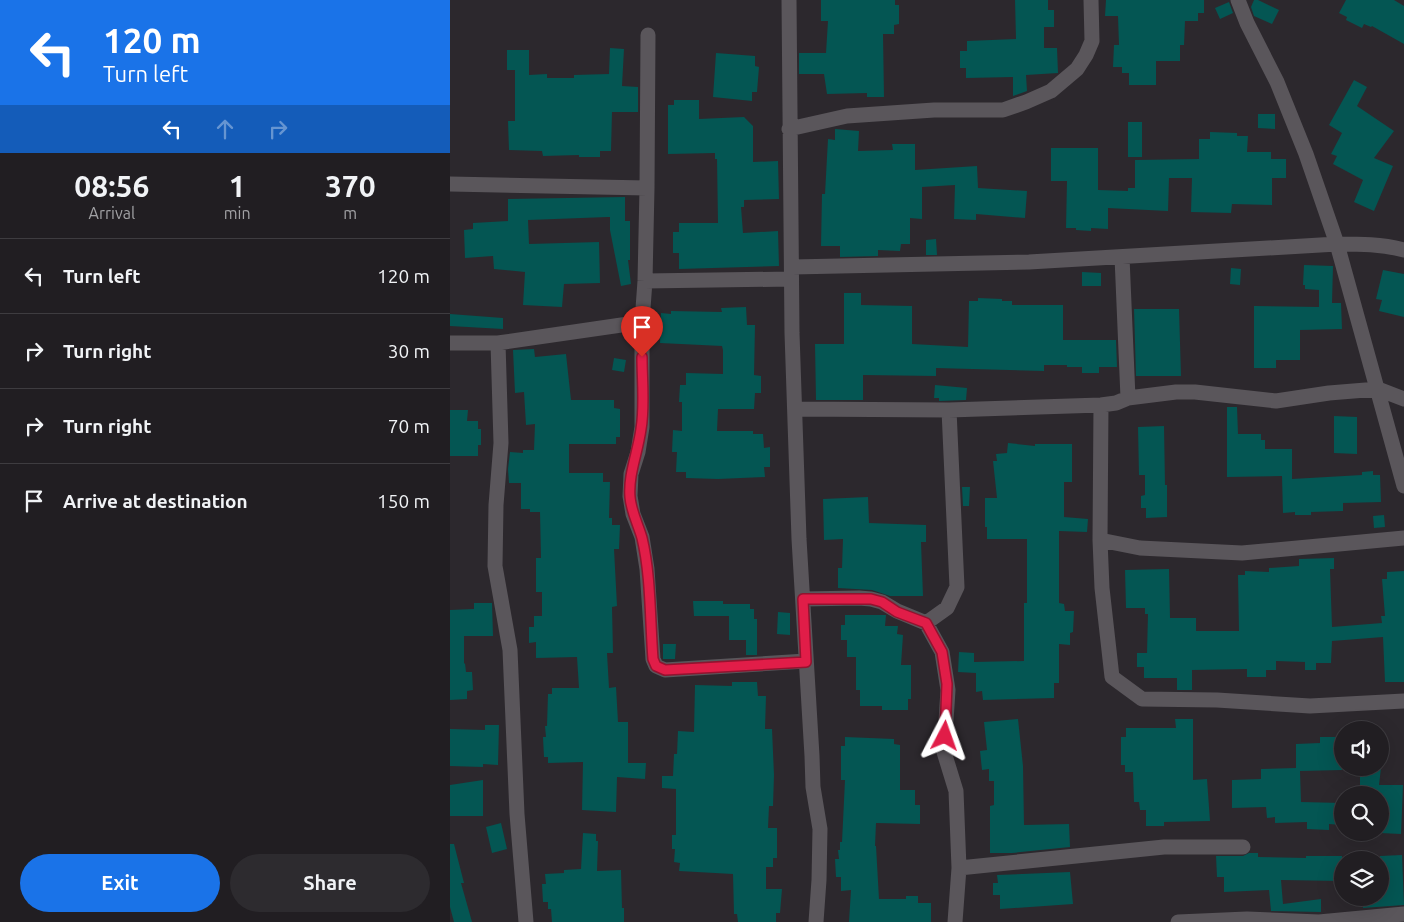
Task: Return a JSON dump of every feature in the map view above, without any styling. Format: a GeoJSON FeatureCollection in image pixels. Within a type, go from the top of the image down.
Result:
{"type":"FeatureCollection","features":[{"type":"Feature","properties":{"kind":"street"},"geometry":{"type":"LineString","coordinates":[[789,0],[791,273],[803,599],[814,787],[820,829],[816,922]]}},
{"type":"Feature","properties":{"kind":"street"},"geometry":{"type":"LineString","coordinates":[[789,129],[847,116],[934,110],[1003,110],[1026,102],[1051,91],[1077,69],[1086,55],[1092,40],[1091,0]]}},
{"type":"Feature","properties":{"kind":"street"},"geometry":{"type":"LineString","coordinates":[[1238,0],[1284,100],[1306,154],[1337,244],[1404,486]]}},
{"type":"Feature","properties":{"kind":"street"},"geometry":{"type":"LineString","coordinates":[[648,35],[647,188],[642,322],[642,426],[638,452],[631,474],[630,496],[633,514],[642,538],[653,659],[656,666],[665,670],[806,662]]}},
{"type":"Feature","properties":{"kind":"street"},"geometry":{"type":"LineString","coordinates":[[450,184],[647,188]]}},
{"type":"Feature","properties":{"kind":"street"},"geometry":{"type":"LineString","coordinates":[[645,281],[1029,262],[1337,244],[1364,244],[1404,250]]}},
{"type":"Feature","properties":{"kind":"street"},"geometry":{"type":"LineString","coordinates":[[1122,257],[1128,398]]}},
{"type":"Feature","properties":{"kind":"street"},"geometry":{"type":"LineString","coordinates":[[450,343],[498,343],[642,322]]}},
{"type":"Feature","properties":{"kind":"street"},"geometry":{"type":"LineString","coordinates":[[498,343],[501,442],[496,504],[495,566],[510,650],[516,814],[526,922]]}},
{"type":"Feature","properties":{"kind":"street"},"geometry":{"type":"LineString","coordinates":[[796,409],[949,410],[1101,406],[1128,398],[1176,392],[1195,392],[1276,401],[1329,392],[1378,390],[1404,399]]}},
{"type":"Feature","properties":{"kind":"street"},"geometry":{"type":"LineString","coordinates":[[1101,406],[1100,540],[1102,588],[1112,677],[1142,699],[1217,700],[1310,706],[1404,701]]}},
{"type":"Feature","properties":{"kind":"street"},"geometry":{"type":"LineString","coordinates":[[926,623],[947,608],[957,587],[949,410]]}},
{"type":"Feature","properties":{"kind":"street"},"geometry":{"type":"LineString","coordinates":[[1100,540],[1140,548],[1242,553],[1404,538]]}},
{"type":"Feature","properties":{"kind":"street"},"geometry":{"type":"LineString","coordinates":[[803,599],[871,599],[882,602],[897,612],[926,623],[942,652],[947,684],[944,752],[956,791],[959,868],[955,922]]}},
{"type":"Feature","properties":{"kind":"street"},"geometry":{"type":"LineString","coordinates":[[959,868],[1164,847],[1243,847]]}},
{"type":"Feature","properties":{"kind":"street"},"geometry":{"type":"LineString","coordinates":[[1178,922],[1246,919],[1319,922],[1359,920],[1375,915],[1404,914]]}},
{"type":"Feature","properties":{"kind":"building"},"geometry":{"type":"Polygon","coordinates":[[[821,0],[895,0],[895,5],[899,5],[899,24],[894,25],[894,34],[883,34],[884,97],[867,97],[867,93],[827,94],[824,74],[799,74],[799,53],[826,53],[828,21],[821,21],[821,0]]]}},
{"type":"Feature","properties":{"kind":"building"},"geometry":{"type":"Polygon","coordinates":[[[1015,0],[1048,0],[1048,10],[1054,10],[1054,27],[1044,27],[1044,48],[1057,48],[1058,73],[1026,75],[1027,91],[1013,96],[1013,77],[966,78],[966,68],[960,68],[960,51],[967,51],[967,41],[1016,39],[1015,0]]]}},
{"type":"Feature","properties":{"kind":"building"},"geometry":{"type":"Polygon","coordinates":[[[1106,0],[1204,0],[1204,13],[1198,13],[1198,21],[1185,21],[1184,45],[1180,45],[1180,61],[1156,61],[1156,85],[1129,85],[1129,73],[1122,73],[1122,67],[1113,67],[1114,45],[1119,45],[1118,16],[1105,16],[1106,0]]]}},
{"type":"Feature","properties":{"kind":"building"},"geometry":{"type":"Polygon","coordinates":[[[1254,0],[1279,10],[1272,24],[1254,16],[1251,7],[1254,0]]]}},
{"type":"Feature","properties":{"kind":"building"},"geometry":{"type":"Polygon","coordinates":[[[1346,0],[1394,0],[1404,6],[1404,44],[1372,26],[1364,24],[1362,28],[1346,20],[1347,17],[1339,13],[1346,0]]]}},
{"type":"Feature","properties":{"kind":"building"},"geometry":{"type":"Polygon","coordinates":[[[1229,2],[1233,13],[1220,19],[1215,8],[1229,2]]]}},
{"type":"Feature","properties":{"kind":"building"},"geometry":{"type":"Polygon","coordinates":[[[610,48],[624,49],[622,86],[638,87],[638,112],[612,112],[611,151],[600,151],[600,157],[579,157],[579,155],[543,156],[542,151],[509,150],[508,121],[515,121],[515,70],[507,70],[507,50],[529,50],[529,75],[547,74],[547,78],[574,78],[574,75],[609,74],[610,48]]]}},
{"type":"Feature","properties":{"kind":"building"},"geometry":{"type":"Polygon","coordinates":[[[716,53],[755,56],[755,66],[759,67],[757,92],[752,92],[752,101],[713,97],[716,53]]]}},
{"type":"Feature","properties":{"kind":"building"},"geometry":{"type":"Polygon","coordinates":[[[1354,80],[1367,87],[1357,106],[1394,131],[1374,158],[1393,166],[1374,211],[1354,202],[1363,180],[1333,164],[1337,156],[1331,154],[1342,133],[1329,125],[1354,80]]]}},
{"type":"Feature","properties":{"kind":"building"},"geometry":{"type":"Polygon","coordinates":[[[674,100],[699,100],[699,119],[744,117],[753,126],[753,162],[778,161],[779,199],[744,200],[744,207],[741,207],[743,233],[778,231],[779,266],[679,269],[679,253],[673,253],[673,232],[679,232],[679,223],[718,223],[717,159],[715,159],[715,153],[668,154],[668,105],[674,105],[674,100]]]}},
{"type":"Feature","properties":{"kind":"building"},"geometry":{"type":"Polygon","coordinates":[[[1258,114],[1275,114],[1275,129],[1258,128],[1258,114]]]}},
{"type":"Feature","properties":{"kind":"building"},"geometry":{"type":"Polygon","coordinates":[[[1128,122],[1142,122],[1142,157],[1128,157],[1128,122]]]}},
{"type":"Feature","properties":{"kind":"building"},"geometry":{"type":"Polygon","coordinates":[[[835,129],[859,131],[858,151],[893,150],[892,144],[915,144],[915,170],[977,166],[978,188],[1027,191],[1025,218],[976,214],[976,220],[954,219],[955,185],[922,187],[922,219],[910,218],[910,244],[901,244],[900,251],[878,250],[878,256],[840,257],[840,246],[821,246],[822,194],[825,194],[828,139],[835,140],[835,129]]]}},
{"type":"Feature","properties":{"kind":"building"},"geometry":{"type":"Polygon","coordinates":[[[1210,132],[1237,133],[1237,136],[1248,136],[1247,152],[1271,152],[1271,159],[1286,159],[1286,178],[1272,178],[1272,205],[1232,204],[1231,213],[1191,212],[1192,178],[1169,178],[1168,211],[1108,208],[1108,229],[1091,228],[1091,231],[1066,228],[1067,181],[1051,181],[1051,148],[1098,148],[1098,190],[1128,191],[1128,188],[1135,188],[1135,160],[1199,159],[1199,139],[1210,139],[1210,132]]]}},
{"type":"Feature","properties":{"kind":"building"},"geometry":{"type":"Polygon","coordinates":[[[625,197],[625,221],[630,221],[630,260],[628,260],[631,284],[621,286],[610,230],[610,217],[528,220],[529,244],[599,242],[600,283],[564,284],[562,307],[523,305],[525,272],[494,269],[493,256],[465,258],[464,230],[473,229],[473,223],[508,221],[508,199],[625,197]]]}},
{"type":"Feature","properties":{"kind":"building"},"geometry":{"type":"Polygon","coordinates":[[[936,239],[937,255],[926,255],[926,240],[936,239]]]}},
{"type":"Feature","properties":{"kind":"building"},"geometry":{"type":"Polygon","coordinates":[[[1304,265],[1333,266],[1332,303],[1341,303],[1342,329],[1300,330],[1300,360],[1276,360],[1276,368],[1254,368],[1254,306],[1319,307],[1319,290],[1305,289],[1305,285],[1303,285],[1304,265]]]}},
{"type":"Feature","properties":{"kind":"building"},"geometry":{"type":"Polygon","coordinates":[[[1231,268],[1241,269],[1240,285],[1230,284],[1231,268]]]}},
{"type":"Feature","properties":{"kind":"building"},"geometry":{"type":"Polygon","coordinates":[[[1383,270],[1404,274],[1404,317],[1379,311],[1382,300],[1376,299],[1383,270]]]}},
{"type":"Feature","properties":{"kind":"building"},"geometry":{"type":"Polygon","coordinates":[[[1082,272],[1101,273],[1101,286],[1082,286],[1082,272]]]}},
{"type":"Feature","properties":{"kind":"building"},"geometry":{"type":"Polygon","coordinates":[[[844,293],[861,293],[861,305],[912,306],[912,344],[968,347],[969,301],[978,301],[978,298],[1012,301],[1012,305],[1063,305],[1063,340],[1116,340],[1117,367],[1099,367],[1099,373],[1082,373],[1082,367],[1044,365],[1044,371],[936,368],[936,376],[863,375],[863,400],[816,400],[815,344],[844,344],[844,293]]]}},
{"type":"Feature","properties":{"kind":"building"},"geometry":{"type":"Polygon","coordinates":[[[746,307],[747,325],[755,325],[754,375],[761,376],[761,393],[755,393],[754,409],[718,409],[717,431],[753,431],[753,434],[763,434],[764,448],[770,447],[770,467],[764,467],[765,477],[686,478],[686,472],[676,472],[677,452],[672,452],[673,430],[682,431],[682,402],[679,402],[680,385],[686,385],[686,373],[723,374],[723,350],[722,346],[660,343],[661,313],[671,314],[671,311],[722,312],[721,308],[746,307]]]}},
{"type":"Feature","properties":{"kind":"building"},"geometry":{"type":"Polygon","coordinates":[[[1134,309],[1179,309],[1181,376],[1136,376],[1134,309]]]}},
{"type":"Feature","properties":{"kind":"building"},"geometry":{"type":"Polygon","coordinates":[[[450,314],[503,318],[503,329],[450,326],[450,314]]]}},
{"type":"Feature","properties":{"kind":"building"},"geometry":{"type":"Polygon","coordinates":[[[534,349],[535,357],[566,354],[571,400],[614,400],[614,408],[620,409],[620,437],[616,437],[616,444],[569,444],[569,473],[603,473],[603,482],[610,482],[609,518],[612,518],[612,525],[620,525],[619,549],[614,549],[617,606],[612,607],[613,653],[607,653],[609,688],[616,687],[618,722],[628,722],[628,763],[646,763],[645,779],[617,777],[616,812],[582,810],[583,762],[548,763],[548,757],[544,757],[543,737],[546,737],[545,726],[547,726],[548,694],[552,694],[552,688],[579,688],[577,657],[536,658],[536,642],[529,643],[529,627],[534,627],[534,616],[542,616],[542,592],[536,592],[536,558],[541,558],[540,512],[530,512],[530,509],[521,509],[521,483],[509,483],[508,469],[510,452],[523,453],[523,450],[534,450],[535,424],[526,425],[524,392],[515,393],[513,350],[534,349]]]}},
{"type":"Feature","properties":{"kind":"building"},"geometry":{"type":"Polygon","coordinates":[[[614,358],[626,360],[624,372],[612,370],[614,358]]]}},
{"type":"Feature","properties":{"kind":"building"},"geometry":{"type":"Polygon","coordinates":[[[935,385],[967,388],[966,400],[939,401],[939,398],[934,398],[935,385]]]}},
{"type":"Feature","properties":{"kind":"building"},"geometry":{"type":"Polygon","coordinates":[[[1227,407],[1237,407],[1238,434],[1261,434],[1261,440],[1265,440],[1265,449],[1292,449],[1292,479],[1362,475],[1362,472],[1373,471],[1373,475],[1380,475],[1381,502],[1343,503],[1343,511],[1311,512],[1311,515],[1295,515],[1295,512],[1283,513],[1282,476],[1227,477],[1227,407]]]}},
{"type":"Feature","properties":{"kind":"building"},"geometry":{"type":"Polygon","coordinates":[[[450,410],[468,410],[467,421],[478,421],[478,429],[481,429],[481,445],[478,445],[478,456],[450,456],[450,410]]]}},
{"type":"Feature","properties":{"kind":"building"},"geometry":{"type":"Polygon","coordinates":[[[1334,416],[1357,417],[1357,454],[1334,453],[1334,416]]]}},
{"type":"Feature","properties":{"kind":"building"},"geometry":{"type":"Polygon","coordinates":[[[1164,426],[1167,517],[1146,518],[1146,508],[1141,508],[1141,496],[1145,495],[1145,475],[1139,475],[1138,427],[1164,426]]]}},
{"type":"Feature","properties":{"kind":"building"},"geometry":{"type":"Polygon","coordinates":[[[1008,443],[1035,446],[1035,444],[1072,444],[1072,482],[1064,482],[1064,517],[1088,519],[1087,532],[1059,531],[1059,603],[1064,604],[1065,611],[1074,611],[1070,645],[1059,644],[1059,683],[1054,683],[1054,698],[983,700],[982,691],[976,692],[976,673],[958,672],[959,652],[974,653],[974,662],[1024,661],[1024,603],[1027,603],[1027,539],[987,539],[987,527],[985,527],[985,498],[997,498],[993,461],[997,461],[996,454],[1007,453],[1008,443]]]}},
{"type":"Feature","properties":{"kind":"building"},"geometry":{"type":"Polygon","coordinates":[[[962,487],[970,487],[969,506],[963,506],[962,487]]]}},
{"type":"Feature","properties":{"kind":"building"},"geometry":{"type":"Polygon","coordinates":[[[868,497],[869,523],[926,525],[926,542],[921,542],[923,596],[890,596],[872,590],[838,588],[838,568],[842,568],[843,539],[824,540],[823,499],[868,497]]]}},
{"type":"Feature","properties":{"kind":"building"},"geometry":{"type":"Polygon","coordinates":[[[1384,515],[1385,527],[1374,528],[1373,516],[1384,515]]]}},
{"type":"Feature","properties":{"kind":"building"},"geometry":{"type":"Polygon","coordinates":[[[1334,558],[1334,569],[1330,569],[1332,627],[1382,623],[1381,616],[1385,616],[1382,579],[1387,579],[1387,572],[1404,571],[1404,682],[1385,682],[1383,637],[1332,641],[1331,663],[1316,663],[1316,670],[1305,670],[1305,662],[1276,661],[1276,670],[1266,670],[1266,677],[1247,677],[1247,669],[1192,670],[1192,690],[1177,690],[1177,678],[1144,678],[1144,667],[1137,667],[1137,653],[1147,653],[1148,614],[1145,614],[1145,608],[1126,608],[1125,570],[1169,569],[1170,618],[1196,618],[1196,631],[1239,631],[1238,575],[1245,575],[1245,571],[1269,572],[1269,568],[1299,566],[1299,559],[1334,558]]]}},
{"type":"Feature","properties":{"kind":"building"},"geometry":{"type":"Polygon","coordinates":[[[693,601],[723,601],[723,604],[750,604],[750,609],[754,609],[754,619],[757,619],[757,655],[746,655],[746,640],[729,640],[729,616],[694,616],[693,601]]]}},
{"type":"Feature","properties":{"kind":"building"},"geometry":{"type":"Polygon","coordinates":[[[474,603],[492,603],[493,636],[464,636],[464,664],[466,672],[472,672],[473,690],[467,691],[467,699],[450,700],[450,610],[474,609],[474,603]]]}},
{"type":"Feature","properties":{"kind":"building"},"geometry":{"type":"Polygon","coordinates":[[[778,612],[790,613],[790,635],[777,634],[778,612]]]}},
{"type":"Feature","properties":{"kind":"building"},"geometry":{"type":"Polygon","coordinates":[[[845,615],[886,615],[885,626],[898,626],[897,634],[903,635],[901,665],[911,665],[911,699],[908,699],[908,710],[882,710],[882,706],[860,706],[860,690],[856,690],[856,657],[847,657],[847,640],[841,640],[841,625],[845,625],[845,615]]]}},
{"type":"Feature","properties":{"kind":"building"},"geometry":{"type":"Polygon","coordinates":[[[663,644],[676,644],[675,659],[663,659],[663,644]]]}},
{"type":"Feature","properties":{"kind":"building"},"geometry":{"type":"Polygon","coordinates":[[[732,682],[757,682],[758,696],[766,696],[765,729],[772,729],[774,775],[773,806],[769,806],[768,828],[777,828],[777,858],[773,858],[773,867],[766,867],[766,889],[782,889],[780,913],[776,913],[776,922],[738,922],[737,914],[734,914],[733,874],[679,871],[680,863],[674,862],[675,849],[672,849],[672,835],[676,835],[676,789],[662,788],[662,776],[673,776],[674,754],[677,754],[678,731],[694,732],[695,685],[732,686],[732,682]]]}},
{"type":"Feature","properties":{"kind":"building"},"geometry":{"type":"Polygon","coordinates":[[[1018,719],[1023,766],[1024,825],[1069,824],[1070,847],[1012,853],[990,853],[990,806],[994,805],[994,781],[989,781],[989,769],[982,770],[980,751],[987,750],[984,722],[1018,719]]]}},
{"type":"Feature","properties":{"kind":"building"},"geometry":{"type":"Polygon","coordinates":[[[1175,719],[1193,719],[1193,780],[1207,779],[1210,821],[1164,822],[1164,826],[1146,826],[1146,810],[1140,810],[1139,802],[1134,802],[1133,772],[1125,772],[1125,765],[1121,765],[1121,737],[1126,737],[1126,728],[1176,728],[1175,719]]]}},
{"type":"Feature","properties":{"kind":"building"},"geometry":{"type":"Polygon","coordinates":[[[485,725],[499,725],[498,765],[483,764],[483,767],[450,766],[450,729],[485,730],[485,725]]]}},
{"type":"Feature","properties":{"kind":"building"},"geometry":{"type":"Polygon","coordinates":[[[845,737],[894,739],[894,744],[900,745],[900,790],[915,790],[915,805],[920,805],[920,824],[876,823],[875,846],[879,899],[906,899],[906,896],[918,896],[918,903],[931,903],[931,922],[849,922],[851,890],[841,891],[841,877],[836,877],[835,859],[839,859],[838,850],[840,850],[840,842],[842,842],[845,780],[841,780],[841,746],[845,746],[845,737]]]}},
{"type":"Feature","properties":{"kind":"building"},"geometry":{"type":"Polygon","coordinates":[[[1320,737],[1334,737],[1334,770],[1300,771],[1301,802],[1334,803],[1334,824],[1329,824],[1329,830],[1307,829],[1307,822],[1275,823],[1275,817],[1267,818],[1266,807],[1232,808],[1232,780],[1261,779],[1261,769],[1296,768],[1296,744],[1320,743],[1320,737]]]}},
{"type":"Feature","properties":{"kind":"building"},"geometry":{"type":"Polygon","coordinates":[[[1360,776],[1380,776],[1379,785],[1403,785],[1401,834],[1389,833],[1389,786],[1360,786],[1360,776]]]}},
{"type":"Feature","properties":{"kind":"building"},"geometry":{"type":"Polygon","coordinates":[[[483,780],[483,816],[450,816],[450,785],[483,780]]]}},
{"type":"Feature","properties":{"kind":"building"},"geometry":{"type":"Polygon","coordinates":[[[501,823],[507,849],[492,853],[486,827],[501,823]]]}},
{"type":"Feature","properties":{"kind":"building"},"geometry":{"type":"Polygon","coordinates":[[[583,833],[596,834],[596,841],[598,841],[597,871],[621,870],[624,922],[552,922],[551,909],[548,909],[548,902],[543,902],[542,884],[546,884],[545,874],[564,873],[564,870],[581,869],[583,833]]]}},
{"type":"Feature","properties":{"kind":"building"},"geometry":{"type":"Polygon","coordinates":[[[450,844],[454,844],[464,883],[461,883],[472,922],[454,922],[450,907],[450,844]]]}},
{"type":"Feature","properties":{"kind":"building"},"geometry":{"type":"Polygon","coordinates":[[[1249,853],[1258,853],[1258,857],[1306,858],[1306,856],[1334,856],[1334,881],[1281,880],[1283,904],[1321,899],[1321,912],[1271,911],[1269,890],[1224,892],[1224,877],[1217,877],[1216,856],[1243,856],[1249,853]]]}},
{"type":"Feature","properties":{"kind":"building"},"geometry":{"type":"Polygon","coordinates":[[[1402,855],[1404,905],[1363,908],[1363,906],[1389,906],[1389,856],[1402,855]]]}},
{"type":"Feature","properties":{"kind":"building"},"geometry":{"type":"Polygon","coordinates":[[[1070,872],[1073,904],[1000,909],[1000,895],[993,895],[993,883],[998,883],[997,875],[1070,872]]]}},
{"type":"Feature","properties":{"kind":"route"},"geometry":{"type":"LineString","coordinates":[[642,357],[642,426],[638,452],[631,474],[630,496],[633,514],[642,538],[653,659],[656,666],[665,670],[806,662],[803,599],[871,599],[882,602],[897,612],[926,623],[942,652],[948,690],[945,736]]}}]}
